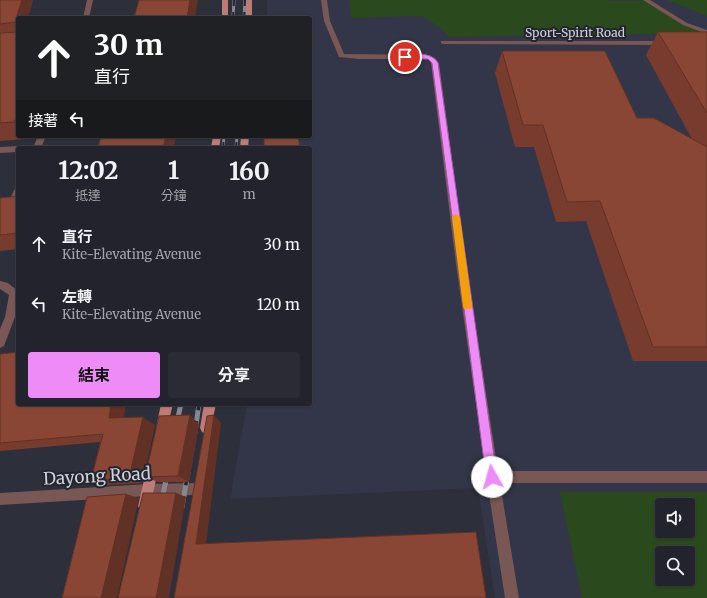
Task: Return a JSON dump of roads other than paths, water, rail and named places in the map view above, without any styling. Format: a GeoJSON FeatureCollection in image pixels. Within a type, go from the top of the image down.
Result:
{"type":"FeatureCollection","features":[{"type":"Feature","properties":{"kind":"main road"},"geometry":{"type":"LineString","coordinates":[[225,0],[225,16]]}},
{"type":"Feature","properties":{"kind":"main road"},"geometry":{"type":"LineString","coordinates":[[249,0],[249,16]]}},
{"type":"Feature","properties":{"kind":"main road"},"geometry":{"type":"LineString","coordinates":[[159,440],[167,406]]}},
{"type":"Feature","properties":{"kind":"main road"},"geometry":{"type":"LineString","coordinates":[[203,443],[210,406]]}},
{"type":"Feature","properties":{"kind":"main road"},"geometry":{"type":"LineString","coordinates":[[141,518],[156,454]]}},
{"type":"Feature","properties":{"kind":"main road"},"geometry":{"type":"LineString","coordinates":[[194,503],[198,474]]}},
{"type":"Feature","properties":{"kind":"street"},"geometry":{"type":"LineString","coordinates":[[86,16],[90,0]]}},
{"type":"Feature","properties":{"kind":"street"},"geometry":{"type":"LineString","coordinates":[[324,0],[327,21],[341,56],[429,57],[433,59],[435,63],[473,347],[512,598]]}},
{"type":"Feature","properties":{"kind":"street"},"geometry":{"type":"LineString","coordinates":[[646,0],[685,24],[707,32]]}},
{"type":"Feature","properties":{"kind":"street","name":"Sport-Spirit Road"},"geometry":{"type":"LineString","coordinates":[[443,42],[676,43]]}},
{"type":"Feature","properties":{"kind":"street"},"geometry":{"type":"LineString","coordinates":[[0,150],[16,149]]}},
{"type":"Feature","properties":{"kind":"street"},"geometry":{"type":"LineString","coordinates":[[0,231],[14,208]]}},
{"type":"Feature","properties":{"kind":"street"},"geometry":{"type":"LineString","coordinates":[[0,285],[6,286],[14,293],[10,318],[0,343]]}},
{"type":"Feature","properties":{"kind":"street"},"geometry":{"type":"LineString","coordinates":[[492,477],[707,477]]}},
{"type":"Feature","properties":{"kind":"street","name":"Dayong Road"},"geometry":{"type":"LineString","coordinates":[[0,499],[148,490],[196,489]]}},
{"type":"Feature","properties":{"kind":"railway"},"geometry":{"type":"LineString","coordinates":[[233,16],[234,0]]}},
{"type":"Feature","properties":{"kind":"railway"},"geometry":{"type":"LineString","coordinates":[[244,16],[245,0]]}},
{"type":"Feature","properties":{"kind":"railway"},"geometry":{"type":"LineString","coordinates":[[223,146],[224,138]]}},
{"type":"Feature","properties":{"kind":"railway"},"geometry":{"type":"LineString","coordinates":[[236,146],[237,138]]}},
{"type":"Feature","properties":{"kind":"railway"},"geometry":{"type":"LineString","coordinates":[[176,426],[181,406]]}},
{"type":"Feature","properties":{"kind":"railway"},"geometry":{"type":"LineString","coordinates":[[195,432],[199,406]]}},
{"type":"Feature","properties":{"kind":"railway"},"geometry":{"type":"LineString","coordinates":[[161,504],[168,471]]}},
{"type":"Feature","properties":{"kind":"railway"},"geometry":{"type":"LineString","coordinates":[[182,507],[188,472]]}}]}
